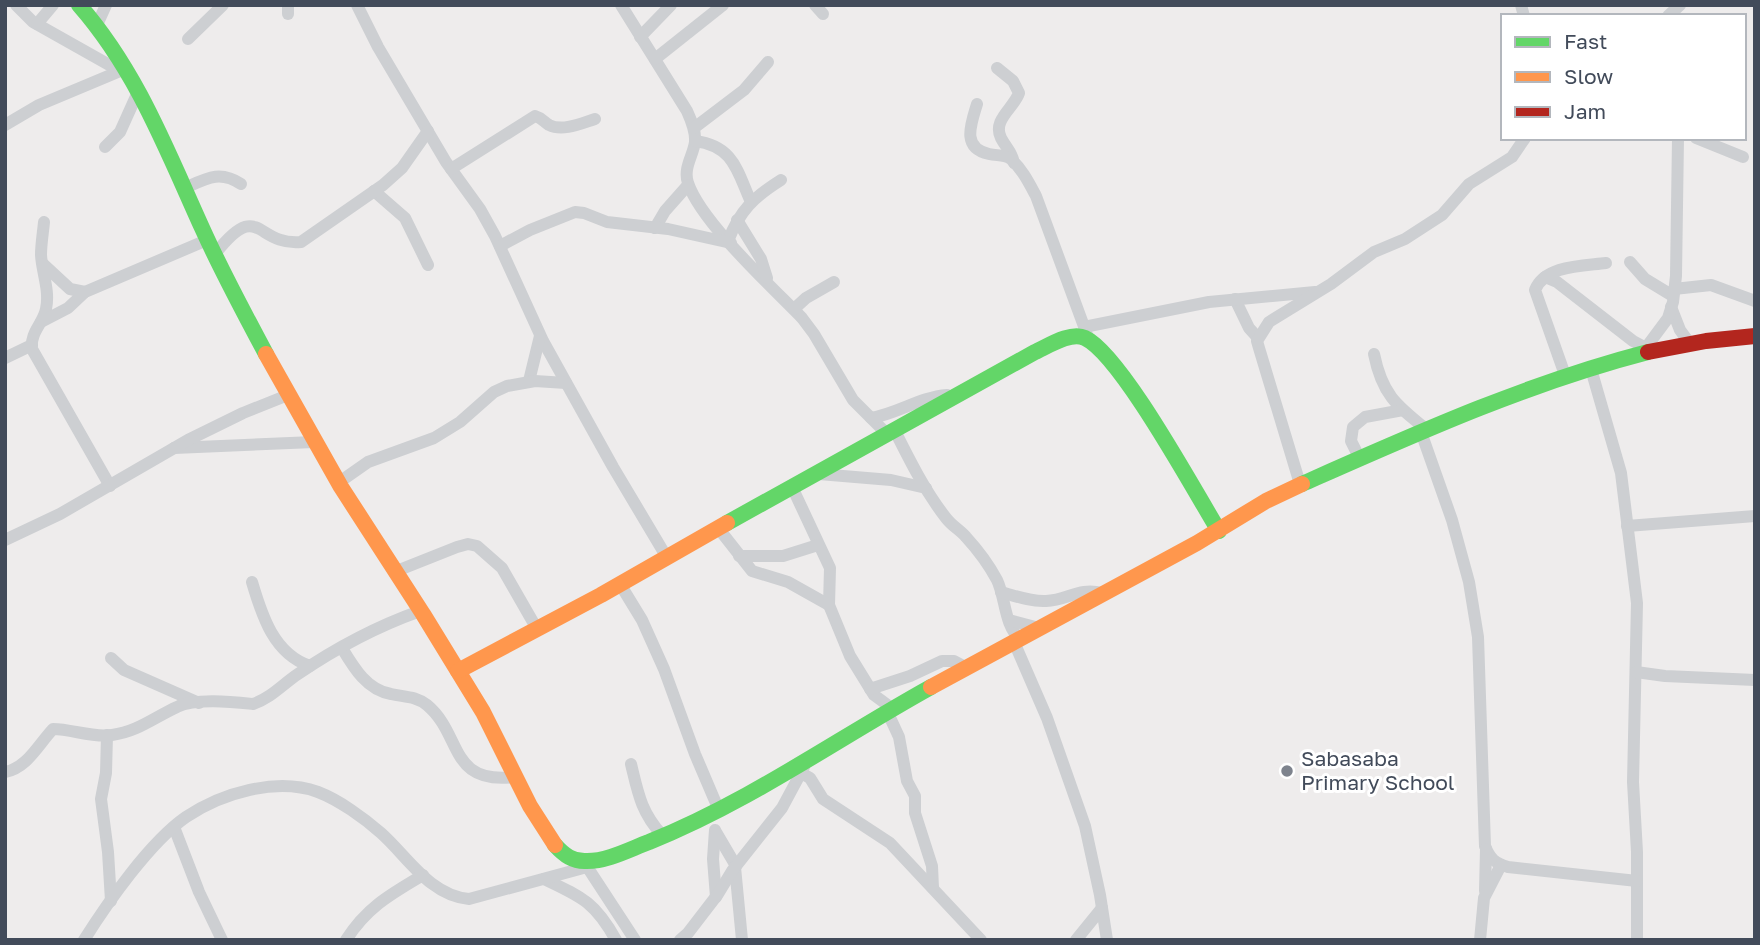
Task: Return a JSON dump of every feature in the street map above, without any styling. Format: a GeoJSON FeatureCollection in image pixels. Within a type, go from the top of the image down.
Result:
{"type":"FeatureCollection","features":[{"type":"Feature","properties":{"kind":"street"},"geometry":{"type":"LineString","coordinates":[[16,5],[37,24],[123,70]]}},
{"type":"Feature","properties":{"kind":"street"},"geometry":{"type":"LineString","coordinates":[[37,24],[53,5]]}},
{"type":"Feature","properties":{"kind":"street"},"geometry":{"type":"LineString","coordinates":[[79,5],[113,46],[123,70],[138,92],[211,247],[288,395],[338,483],[458,671],[558,850],[572,860],[586,865],[635,940]]}},
{"type":"Feature","properties":{"kind":"street"},"geometry":{"type":"LineString","coordinates":[[97,26],[106,5]]}},
{"type":"Feature","properties":{"kind":"street"},"geometry":{"type":"LineString","coordinates":[[188,39],[223,5]]}},
{"type":"Feature","properties":{"kind":"street"},"geometry":{"type":"LineString","coordinates":[[357,5],[378,47],[428,131],[480,209],[500,246],[540,335],[666,556]]}},
{"type":"Feature","properties":{"kind":"street"},"geometry":{"type":"LineString","coordinates":[[621,5],[687,111],[694,135],[686,174],[688,185],[714,225],[814,334],[853,400],[891,433],[948,522],[964,535],[989,566],[1001,592],[1011,629],[1047,718],[1085,826],[1107,940]]}},
{"type":"Feature","properties":{"kind":"street"},"geometry":{"type":"LineString","coordinates":[[640,37],[671,5]]}},
{"type":"Feature","properties":{"kind":"street"},"geometry":{"type":"LineString","coordinates":[[655,59],[723,5]]}},
{"type":"Feature","properties":{"kind":"street"},"geometry":{"type":"LineString","coordinates":[[694,135],[744,90],[768,62]]}},
{"type":"Feature","properties":{"kind":"street"},"geometry":{"type":"LineString","coordinates":[[997,68],[1013,81],[1019,93],[1001,118],[999,132],[1013,153],[1014,163]]}},
{"type":"Feature","properties":{"kind":"street"},"geometry":{"type":"LineString","coordinates":[[5,125],[39,105],[123,70]]}},
{"type":"Feature","properties":{"kind":"street"},"geometry":{"type":"LineString","coordinates":[[104,147],[120,132],[138,92]]}},
{"type":"Feature","properties":{"kind":"street"},"geometry":{"type":"LineString","coordinates":[[977,104],[969,134],[971,141],[975,148],[987,154],[1004,155],[1024,175],[1036,197],[1086,333],[1135,394],[1219,531]]}},
{"type":"Feature","properties":{"kind":"street"},"geometry":{"type":"LineString","coordinates":[[451,169],[535,116],[558,128],[595,119]]}},
{"type":"Feature","properties":{"kind":"street"},"geometry":{"type":"LineString","coordinates":[[41,321],[68,308],[85,292],[211,247],[246,226],[254,226],[289,243],[301,242],[374,191],[402,167],[428,131]]}},
{"type":"Feature","properties":{"kind":"street"},"geometry":{"type":"LineString","coordinates":[[694,135],[717,146],[731,159],[751,202]]}},
{"type":"Feature","properties":{"kind":"street"},"geometry":{"type":"LineString","coordinates":[[1258,338],[1269,322],[1318,292],[1374,252],[1405,239],[1442,215],[1469,184],[1512,157],[1524,140]]}},
{"type":"Feature","properties":{"kind":"street"},"geometry":{"type":"LineString","coordinates":[[1644,351],[1668,318],[1673,297],[1678,140]]}},
{"type":"Feature","properties":{"kind":"street"},"geometry":{"type":"LineString","coordinates":[[1701,140],[1742,157]]}},
{"type":"Feature","properties":{"kind":"street"},"geometry":{"type":"LineString","coordinates":[[185,188],[218,176],[228,176],[241,184]]}},
{"type":"Feature","properties":{"kind":"street"},"geometry":{"type":"LineString","coordinates":[[730,242],[737,220],[751,202],[781,180]]}},
{"type":"Feature","properties":{"kind":"street"},"geometry":{"type":"LineString","coordinates":[[655,228],[688,185]]}},
{"type":"Feature","properties":{"kind":"street"},"geometry":{"type":"LineString","coordinates":[[374,191],[405,218],[428,265]]}},
{"type":"Feature","properties":{"kind":"street"},"geometry":{"type":"LineString","coordinates":[[500,246],[530,230],[575,212],[607,222],[730,242]]}},
{"type":"Feature","properties":{"kind":"street"},"geometry":{"type":"LineString","coordinates":[[737,220],[761,259],[768,282]]}},
{"type":"Feature","properties":{"kind":"street"},"geometry":{"type":"LineString","coordinates":[[44,222],[41,242],[46,308],[34,333],[32,345],[36,358],[71,414],[110,486]]}},
{"type":"Feature","properties":{"kind":"street"},"geometry":{"type":"LineString","coordinates":[[1630,262],[1645,279],[1673,297],[1680,330],[1690,345]]}},
{"type":"Feature","properties":{"kind":"street"},"geometry":{"type":"LineString","coordinates":[[1565,375],[1536,296],[1537,285],[1545,276],[1568,268],[1606,263]]}},
{"type":"Feature","properties":{"kind":"street"},"geometry":{"type":"LineString","coordinates":[[43,264],[70,289],[85,292]]}},
{"type":"Feature","properties":{"kind":"street"},"geometry":{"type":"LineString","coordinates":[[1545,276],[1557,282],[1644,351]]}},
{"type":"Feature","properties":{"kind":"street"},"geometry":{"type":"LineString","coordinates":[[793,309],[834,282]]}},
{"type":"Feature","properties":{"kind":"street"},"geometry":{"type":"LineString","coordinates":[[1673,297],[1711,285],[1755,301]]}},
{"type":"Feature","properties":{"kind":"street"},"geometry":{"type":"LineString","coordinates":[[458,671],[793,489],[1035,352],[1070,337],[1084,337],[1086,333],[1165,310],[1235,299],[1318,292]]}},
{"type":"Feature","properties":{"kind":"street"},"geometry":{"type":"LineString","coordinates":[[1235,299],[1249,328],[1258,338],[1300,484]]}},
{"type":"Feature","properties":{"kind":"street"},"geometry":{"type":"LineString","coordinates":[[529,382],[540,335]]}},
{"type":"Feature","properties":{"kind":"street"},"geometry":{"type":"LineString","coordinates":[[84,940],[122,885],[174,827],[207,805],[250,789],[301,788],[319,792],[381,833],[423,875],[449,894],[469,899],[544,879],[600,860],[715,810],[890,710],[1300,484],[1565,375],[1644,351],[1755,336]]}},
{"type":"Feature","properties":{"kind":"street"},"geometry":{"type":"LineString","coordinates":[[5,358],[32,345]]}},
{"type":"Feature","properties":{"kind":"street"},"geometry":{"type":"LineString","coordinates":[[1374,354],[1385,390],[1395,404],[1424,431],[1469,582],[1478,637],[1486,849],[1486,895],[1480,940]]}},
{"type":"Feature","properties":{"kind":"street"},"geometry":{"type":"LineString","coordinates":[[1591,369],[1621,473],[1637,603],[1633,782],[1637,940]]}},
{"type":"Feature","properties":{"kind":"street"},"geometry":{"type":"LineString","coordinates":[[338,483],[368,462],[434,438],[460,422],[494,392],[507,386],[529,382],[566,383]]}},
{"type":"Feature","properties":{"kind":"street"},"geometry":{"type":"LineString","coordinates":[[5,540],[60,514],[174,448],[243,413],[288,395]]}},
{"type":"Feature","properties":{"kind":"street"},"geometry":{"type":"LineString","coordinates":[[871,418],[886,416],[937,396],[956,395]]}},
{"type":"Feature","properties":{"kind":"street"},"geometry":{"type":"LineString","coordinates":[[1360,459],[1352,441],[1353,427],[1365,417],[1403,410]]}},
{"type":"Feature","properties":{"kind":"street"},"geometry":{"type":"LineString","coordinates":[[174,448],[314,442]]}},
{"type":"Feature","properties":{"kind":"street"},"geometry":{"type":"LineString","coordinates":[[819,474],[880,478],[926,488]]}},
{"type":"Feature","properties":{"kind":"street"},"geometry":{"type":"LineString","coordinates":[[793,489],[830,568],[829,605],[850,656],[870,690],[890,710],[899,737],[907,781],[915,796],[915,813],[932,866],[933,888]]}},
{"type":"Feature","properties":{"kind":"street"},"geometry":{"type":"LineString","coordinates":[[1627,526],[1755,516]]}},
{"type":"Feature","properties":{"kind":"street"},"geometry":{"type":"LineString","coordinates":[[719,528],[752,571],[788,582],[829,605]]}},
{"type":"Feature","properties":{"kind":"street"},"geometry":{"type":"LineString","coordinates":[[394,572],[457,547],[468,544],[477,546],[502,568],[537,629]]}},
{"type":"Feature","properties":{"kind":"street"},"geometry":{"type":"LineString","coordinates":[[739,556],[783,555],[818,545]]}},
{"type":"Feature","properties":{"kind":"street"},"geometry":{"type":"LineString","coordinates":[[252,582],[265,619],[283,651],[310,666]]}},
{"type":"Feature","properties":{"kind":"street"},"geometry":{"type":"LineString","coordinates":[[620,584],[642,620],[664,669],[715,810],[713,859],[716,897]]}},
{"type":"Feature","properties":{"kind":"street"},"geometry":{"type":"LineString","coordinates":[[1001,592],[1048,601],[1082,591],[1102,593]]}},
{"type":"Feature","properties":{"kind":"street"},"geometry":{"type":"LineString","coordinates":[[5,772],[15,770],[30,757],[52,729],[107,735],[140,727],[176,707],[200,703],[253,704],[263,700],[310,666],[373,630],[420,611]]}},
{"type":"Feature","properties":{"kind":"street"},"geometry":{"type":"LineString","coordinates":[[1009,620],[1039,628]]}},
{"type":"Feature","properties":{"kind":"street"},"geometry":{"type":"LineString","coordinates":[[342,648],[351,664],[370,685],[388,694],[415,697],[430,707],[461,759],[471,769],[484,776],[499,779],[515,777]]}},
{"type":"Feature","properties":{"kind":"street"},"geometry":{"type":"LineString","coordinates":[[111,658],[124,670],[200,703]]}},
{"type":"Feature","properties":{"kind":"street"},"geometry":{"type":"LineString","coordinates":[[870,690],[942,661],[954,661],[967,668]]}},
{"type":"Feature","properties":{"kind":"street"},"geometry":{"type":"LineString","coordinates":[[1636,672],[1702,679],[1755,680]]}},
{"type":"Feature","properties":{"kind":"street"},"geometry":{"type":"LineString","coordinates":[[107,735],[106,773],[101,799],[111,901]]}},
{"type":"Feature","properties":{"kind":"street"},"geometry":{"type":"LineString","coordinates":[[680,940],[716,897],[735,867],[782,808],[809,758]]}},
{"type":"Feature","properties":{"kind":"street"},"geometry":{"type":"LineString","coordinates":[[631,764],[640,803],[649,820],[662,835]]}},
{"type":"Feature","properties":{"kind":"street"},"geometry":{"type":"LineString","coordinates":[[802,773],[810,778],[823,799],[890,843],[981,940]]}},
{"type":"Feature","properties":{"kind":"street"},"geometry":{"type":"LineString","coordinates":[[174,827],[199,892],[222,940]]}},
{"type":"Feature","properties":{"kind":"street"},"geometry":{"type":"LineString","coordinates":[[715,830],[735,867],[742,940]]}},
{"type":"Feature","properties":{"kind":"street"},"geometry":{"type":"LineString","coordinates":[[1486,849],[1489,857],[1502,865],[1534,871],[1637,881]]}},
{"type":"Feature","properties":{"kind":"street"},"geometry":{"type":"LineString","coordinates":[[1486,895],[1502,865]]}},
{"type":"Feature","properties":{"kind":"street"},"geometry":{"type":"LineString","coordinates":[[346,940],[357,923],[376,904],[423,875]]}},
{"type":"Feature","properties":{"kind":"street"},"geometry":{"type":"LineString","coordinates":[[544,879],[589,901],[605,920],[616,940]]}},
{"type":"Feature","properties":{"kind":"street"},"geometry":{"type":"LineString","coordinates":[[1076,940],[1102,908]]}},
{"type":"Feature","properties":{"kind":"traffic: fast"},"geometry":{"type":"LineString","coordinates":[[79,5],[100,30],[134,84],[218,261],[266,354]]}},
{"type":"Feature","properties":{"kind":"traffic: fast"},"geometry":{"type":"LineString","coordinates":[[727,523],[1035,352],[1060,340],[1079,336],[1100,350],[1137,396],[1219,531]]}},
{"type":"Feature","properties":{"kind":"traffic: fast"},"geometry":{"type":"LineString","coordinates":[[1302,484],[1429,428],[1516,394],[1648,352]]}},
{"type":"Feature","properties":{"kind":"traffic: fast"},"geometry":{"type":"LineString","coordinates":[[555,845],[569,857],[587,861],[611,857],[649,842],[757,789],[931,687]]}},
{"type":"Feature","properties":{"kind":"traffic: slow"},"geometry":{"type":"LineString","coordinates":[[266,354],[341,487],[483,712],[530,806],[555,845]]}},
{"type":"Feature","properties":{"kind":"traffic: slow"},"geometry":{"type":"LineString","coordinates":[[931,687],[1197,543],[1266,501],[1302,484]]}},
{"type":"Feature","properties":{"kind":"traffic: slow"},"geometry":{"type":"LineString","coordinates":[[458,671],[601,595],[727,523]]}},
{"type":"Feature","properties":{"kind":"traffic: jam"},"geometry":{"type":"LineString","coordinates":[[1648,352],[1706,341],[1755,336]]}},
{"type":"Feature","properties":{"kind":"place","name":"Sabasaba Primary School"},"geometry":{"type":"Point","coordinates":[1287,771]}}]}
